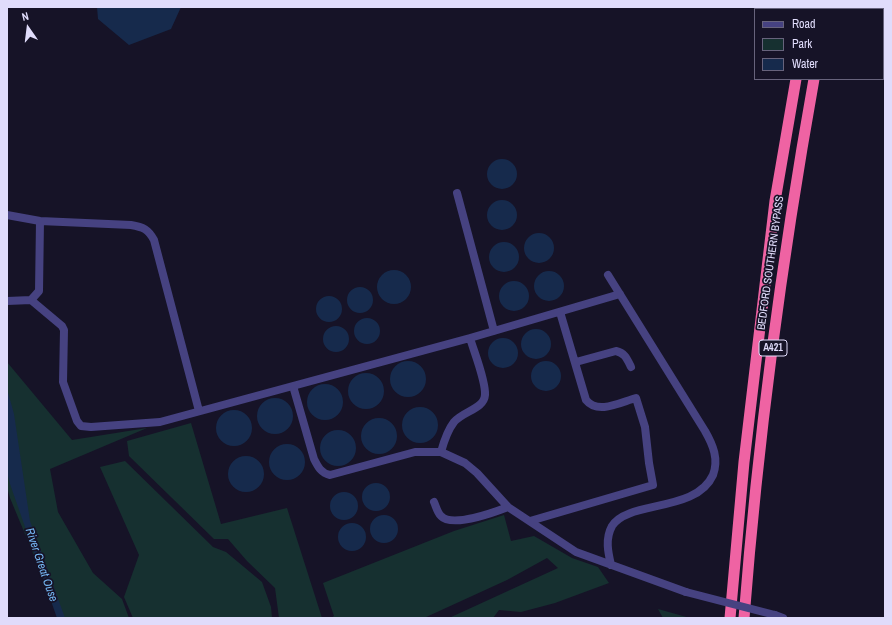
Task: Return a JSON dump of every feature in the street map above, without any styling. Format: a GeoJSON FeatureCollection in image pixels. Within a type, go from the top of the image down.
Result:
{"type":"FeatureCollection","features":[{"type":"Feature","properties":{"kind":"highway","name":"BEDFORD SOUTHERN BYPASS"},"geometry":{"type":"LineString","coordinates":[[730,618],[744,462],[775,201],[796,80]]}},
{"type":"Feature","properties":{"kind":"highway","name":"BEDFORD SOUTHERN BYPASS"},"geometry":{"type":"LineString","coordinates":[[744,618],[759,452],[792,204],[814,80]]}},
{"type":"Feature","properties":{"kind":"street"},"geometry":{"type":"LineString","coordinates":[[457,193],[494,330]]}},
{"type":"Feature","properties":{"kind":"street"},"geometry":{"type":"LineString","coordinates":[[7,215],[40,221],[131,225],[149,231],[154,240],[199,411]]}},
{"type":"Feature","properties":{"kind":"street"},"geometry":{"type":"LineString","coordinates":[[31,300],[39,291],[40,221]]}},
{"type":"Feature","properties":{"kind":"street"},"geometry":{"type":"LineString","coordinates":[[608,275],[705,431],[713,446],[716,459],[712,476],[702,490],[689,497],[634,513],[620,519],[612,525],[608,536],[607,547],[611,566]]}},
{"type":"Feature","properties":{"kind":"street"},"geometry":{"type":"LineString","coordinates":[[7,301],[31,300],[62,326],[64,330],[63,382],[74,415],[81,426],[90,427],[160,422],[470,338],[620,294]]}},
{"type":"Feature","properties":{"kind":"street"},"geometry":{"type":"LineString","coordinates":[[530,521],[653,485],[646,426],[636,398],[600,408],[590,405],[586,400],[560,312]]}},
{"type":"Feature","properties":{"kind":"street"},"geometry":{"type":"LineString","coordinates":[[441,452],[445,438],[455,420],[463,413],[481,405],[484,401],[484,389],[470,338]]}},
{"type":"Feature","properties":{"kind":"street"},"geometry":{"type":"LineString","coordinates":[[576,362],[616,351],[621,352],[625,356],[631,367]]}},
{"type":"Feature","properties":{"kind":"street"},"geometry":{"type":"LineString","coordinates":[[294,386],[314,459],[318,468],[324,473],[330,475],[415,452],[441,452],[465,463],[477,473],[508,507],[576,552],[686,592],[779,617]]}},
{"type":"Feature","properties":{"kind":"street"},"geometry":{"type":"LineString","coordinates":[[434,502],[441,516],[448,520],[454,521],[475,517],[508,507]]}},
{"type":"Feature","properties":{"kind":"green space"},"geometry":{"type":"Polygon","coordinates":[[[7,362],[72,440],[147,428],[50,469],[58,512],[93,573],[122,599],[129,618],[60,618],[10,498],[7,487],[7,362]]]}},
{"type":"Feature","properties":{"kind":"green space"},"geometry":{"type":"Polygon","coordinates":[[[191,423],[221,524],[287,508],[322,618],[279,618],[275,588],[247,561],[228,539],[214,539],[129,456],[127,441],[191,423]]]}},
{"type":"Feature","properties":{"kind":"green space"},"geometry":{"type":"Polygon","coordinates":[[[125,461],[213,547],[226,552],[262,582],[271,607],[272,618],[133,618],[124,597],[139,555],[100,467],[125,461]]]}},
{"type":"Feature","properties":{"kind":"green space"},"geometry":{"type":"Polygon","coordinates":[[[504,515],[511,541],[534,536],[572,558],[598,567],[609,583],[555,603],[521,612],[499,610],[493,618],[449,618],[558,568],[547,558],[507,580],[424,618],[331,618],[334,616],[323,583],[454,531],[504,515]]]}},
{"type":"Feature","properties":{"kind":"green space"},"geometry":{"type":"Polygon","coordinates":[[[658,609],[690,618],[663,618],[658,609]]]}},
{"type":"Feature","properties":{"kind":"water"},"geometry":{"type":"Polygon","coordinates":[[[97,7],[181,7],[171,29],[129,45],[98,19],[97,7]]]}},
{"type":"Feature","properties":{"kind":"water"},"geometry":{"type":"Polygon","coordinates":[[[502,159],[513,163],[517,174],[513,185],[502,189],[491,185],[487,174],[491,163],[502,159]]]}},
{"type":"Feature","properties":{"kind":"water"},"geometry":{"type":"Polygon","coordinates":[[[502,200],[513,204],[517,215],[513,226],[502,230],[491,226],[487,215],[491,204],[502,200]]]}},
{"type":"Feature","properties":{"kind":"water"},"geometry":{"type":"Polygon","coordinates":[[[539,233],[550,237],[554,248],[550,259],[539,263],[528,259],[524,248],[528,237],[539,233]]]}},
{"type":"Feature","properties":{"kind":"water"},"geometry":{"type":"Polygon","coordinates":[[[504,242],[515,246],[519,257],[515,268],[504,272],[493,268],[489,257],[493,246],[504,242]]]}},
{"type":"Feature","properties":{"kind":"water"},"geometry":{"type":"Polygon","coordinates":[[[397,270],[404,272],[409,277],[411,287],[409,297],[404,302],[391,304],[384,302],[379,297],[377,284],[379,277],[384,272],[397,270]]]}},
{"type":"Feature","properties":{"kind":"water"},"geometry":{"type":"Polygon","coordinates":[[[549,271],[560,275],[564,286],[560,297],[549,301],[538,297],[534,286],[538,275],[549,271]]]}},
{"type":"Feature","properties":{"kind":"water"},"geometry":{"type":"Polygon","coordinates":[[[514,281],[525,285],[529,296],[525,307],[514,311],[503,307],[499,296],[503,285],[514,281]]]}},
{"type":"Feature","properties":{"kind":"water"},"geometry":{"type":"Polygon","coordinates":[[[360,287],[369,291],[373,300],[369,309],[360,313],[351,309],[347,300],[351,291],[360,287]]]}},
{"type":"Feature","properties":{"kind":"water"},"geometry":{"type":"Polygon","coordinates":[[[329,296],[338,300],[342,309],[338,318],[329,322],[320,318],[316,309],[320,300],[329,296]]]}},
{"type":"Feature","properties":{"kind":"water"},"geometry":{"type":"Polygon","coordinates":[[[367,318],[376,322],[380,331],[376,340],[367,344],[358,340],[354,331],[358,322],[367,318]]]}},
{"type":"Feature","properties":{"kind":"water"},"geometry":{"type":"Polygon","coordinates":[[[336,326],[345,330],[349,339],[345,348],[336,352],[327,348],[323,339],[327,330],[336,326]]]}},
{"type":"Feature","properties":{"kind":"water"},"geometry":{"type":"Polygon","coordinates":[[[536,329],[547,333],[551,344],[547,355],[536,359],[525,355],[521,344],[525,333],[536,329]]]}},
{"type":"Feature","properties":{"kind":"water"},"geometry":{"type":"Polygon","coordinates":[[[503,338],[514,342],[518,353],[514,364],[503,368],[492,364],[488,353],[492,342],[503,338]]]}},
{"type":"Feature","properties":{"kind":"water"},"geometry":{"type":"Polygon","coordinates":[[[408,361],[421,366],[426,379],[421,392],[408,397],[395,392],[390,379],[395,366],[408,361]]]}},
{"type":"Feature","properties":{"kind":"water"},"geometry":{"type":"Polygon","coordinates":[[[546,361],[557,365],[561,376],[557,387],[546,391],[535,387],[531,376],[535,365],[546,361]]]}},
{"type":"Feature","properties":{"kind":"water"},"geometry":{"type":"Polygon","coordinates":[[[366,373],[379,378],[384,391],[379,404],[366,409],[353,404],[348,391],[353,378],[366,373]]]}},
{"type":"Feature","properties":{"kind":"water"},"geometry":{"type":"Polygon","coordinates":[[[325,384],[338,389],[343,402],[338,415],[325,420],[312,415],[307,402],[312,389],[325,384]]]}},
{"type":"Feature","properties":{"kind":"water","name":"River Great Ouse"},"geometry":{"type":"Polygon","coordinates":[[[7,389],[14,414],[30,521],[65,618],[57,618],[10,484],[7,472],[7,389]]]}},
{"type":"Feature","properties":{"kind":"water"},"geometry":{"type":"Polygon","coordinates":[[[275,398],[288,403],[293,416],[288,429],[275,434],[262,429],[257,416],[262,403],[275,398]]]}},
{"type":"Feature","properties":{"kind":"water"},"geometry":{"type":"Polygon","coordinates":[[[420,407],[433,412],[438,425],[433,438],[420,443],[407,438],[402,425],[407,412],[420,407]]]}},
{"type":"Feature","properties":{"kind":"water"},"geometry":{"type":"Polygon","coordinates":[[[234,410],[247,415],[252,428],[247,441],[234,446],[221,441],[216,428],[221,415],[234,410]]]}},
{"type":"Feature","properties":{"kind":"water"},"geometry":{"type":"Polygon","coordinates":[[[379,418],[392,423],[397,436],[392,449],[379,454],[366,449],[361,436],[366,423],[379,418]]]}},
{"type":"Feature","properties":{"kind":"water"},"geometry":{"type":"Polygon","coordinates":[[[338,430],[351,435],[356,448],[351,461],[338,466],[325,461],[320,448],[325,435],[338,430]]]}},
{"type":"Feature","properties":{"kind":"water"},"geometry":{"type":"Polygon","coordinates":[[[287,444],[300,449],[305,462],[300,475],[287,480],[274,475],[269,462],[274,449],[287,444]]]}},
{"type":"Feature","properties":{"kind":"water"},"geometry":{"type":"Polygon","coordinates":[[[246,456],[259,461],[264,474],[259,487],[246,492],[233,487],[228,474],[233,461],[246,456]]]}},
{"type":"Feature","properties":{"kind":"water"},"geometry":{"type":"Polygon","coordinates":[[[376,483],[386,487],[390,497],[386,507],[376,511],[366,507],[362,497],[366,487],[376,483]]]}},
{"type":"Feature","properties":{"kind":"water"},"geometry":{"type":"Polygon","coordinates":[[[344,492],[354,496],[358,506],[354,516],[344,520],[334,516],[330,506],[334,496],[344,492]]]}},
{"type":"Feature","properties":{"kind":"water"},"geometry":{"type":"Polygon","coordinates":[[[384,515],[394,519],[398,529],[394,539],[384,543],[374,539],[370,529],[374,519],[384,515]]]}},
{"type":"Feature","properties":{"kind":"water"},"geometry":{"type":"Polygon","coordinates":[[[352,523],[362,527],[366,537],[362,547],[352,551],[342,547],[338,537],[342,527],[352,523]]]}}]}
